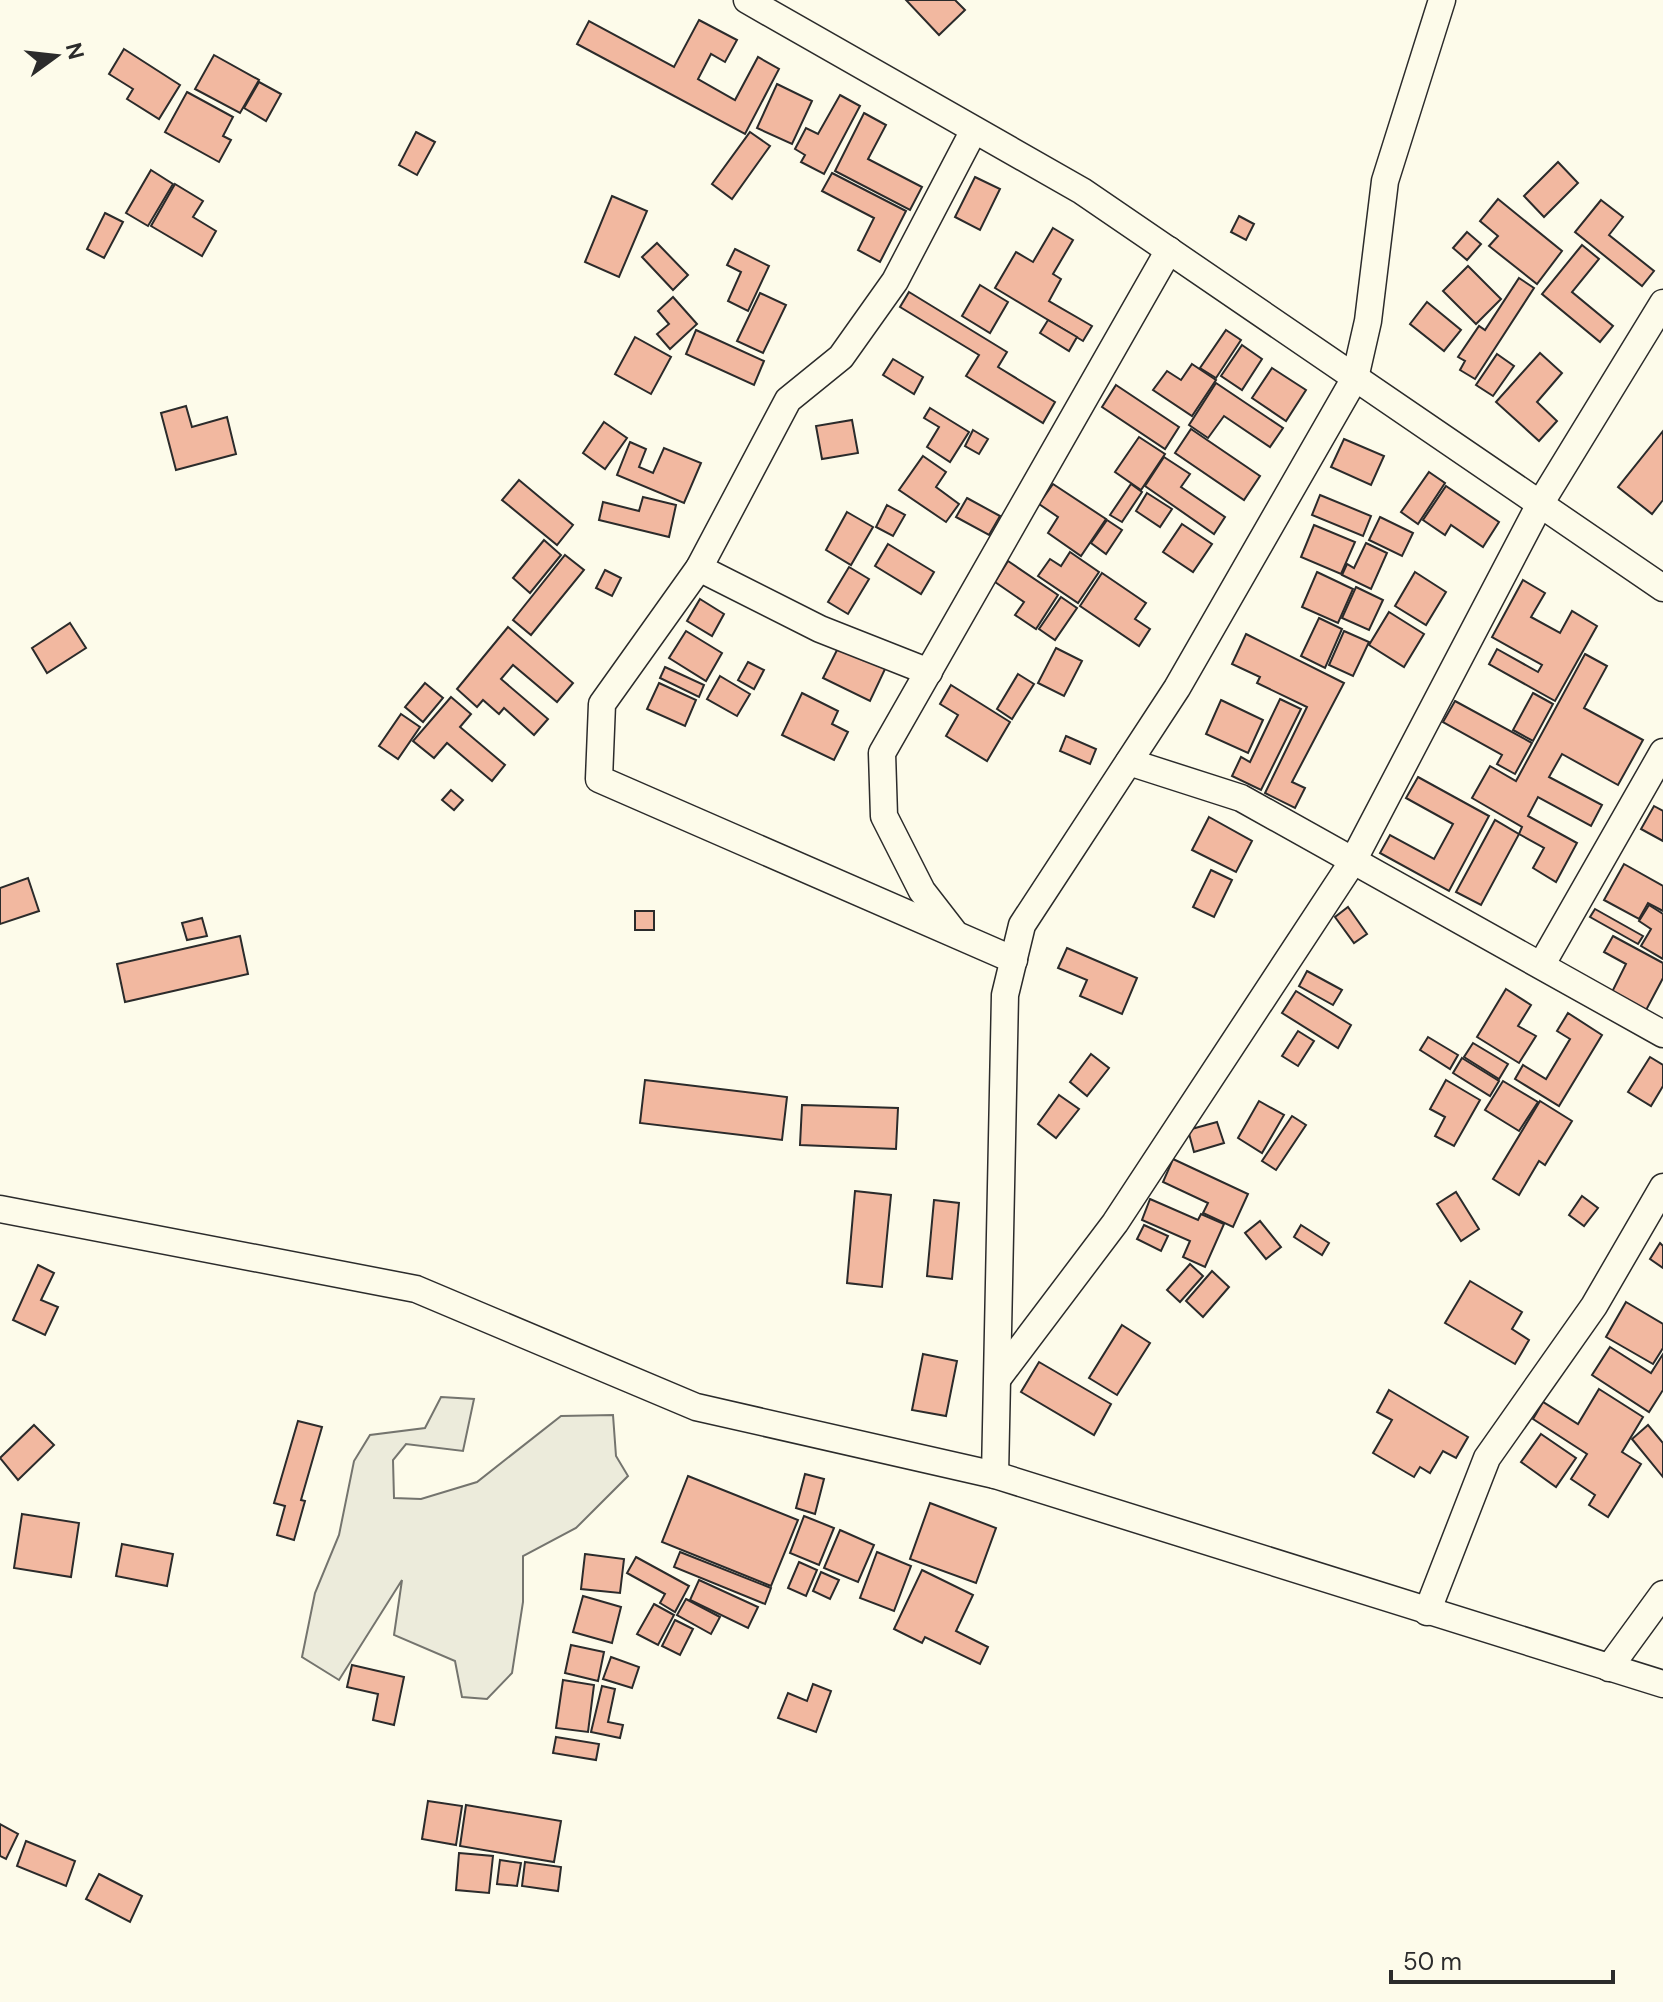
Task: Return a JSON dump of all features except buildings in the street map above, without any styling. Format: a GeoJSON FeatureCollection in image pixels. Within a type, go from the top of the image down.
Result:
{"type":"FeatureCollection","features":[{"type":"Feature","properties":{"kind":"street"},"geometry":{"type":"LineString","coordinates":[[747,0],[1082,191],[1663,588]]}},
{"type":"Feature","properties":{"kind":"street"},"geometry":{"type":"LineString","coordinates":[[995,1475],[1005,995],[1022,925],[1177,688],[1355,378],[1368,321],[1385,181],[1442,0]]}},
{"type":"Feature","properties":{"kind":"street"},"geometry":{"type":"LineString","coordinates":[[974,130],[895,281],[841,357],[788,400],[699,568],[602,704],[599,779],[1014,960]]}},
{"type":"Feature","properties":{"kind":"street"},"geometry":{"type":"LineString","coordinates":[[956,935],[922,891],[884,816],[882,753],[1169,250]]}},
{"type":"Feature","properties":{"kind":"street"},"geometry":{"type":"LineString","coordinates":[[998,1378],[1115,1223],[1353,861],[1540,504],[1663,303]]}},
{"type":"Feature","properties":{"kind":"street"},"geometry":{"type":"LineString","coordinates":[[699,568],[820,629],[929,672]]}},
{"type":"Feature","properties":{"kind":"street"},"geometry":{"type":"LineString","coordinates":[[1542,964],[1663,752]]}},
{"type":"Feature","properties":{"kind":"street"},"geometry":{"type":"LineString","coordinates":[[1129,762],[1241,798],[1663,1034]]}},
{"type":"Feature","properties":{"kind":"street"},"geometry":{"type":"LineString","coordinates":[[1427,1612],[1487,1458],[1594,1306],[1663,1187]]}},
{"type":"Feature","properties":{"kind":"street"},"geometry":{"type":"LineString","coordinates":[[0,1209],[416,1289],[696,1407],[995,1475],[1663,1684]]}},
{"type":"Feature","properties":{"kind":"street"},"geometry":{"type":"LineString","coordinates":[[1609,1668],[1663,1594]]}},
{"type":"Feature","properties":{"kind":"shaded area"},"geometry":{"type":"Polygon","coordinates":[[[441,1397],[474,1399],[463,1451],[406,1444],[393,1460],[394,1498],[421,1499],[477,1482],[561,1416],[613,1415],[616,1456],[628,1476],[576,1528],[523,1556],[523,1602],[512,1673],[487,1699],[462,1697],[455,1661],[394,1635],[402,1580],[339,1680],[302,1657],[315,1593],[339,1535],[354,1461],[370,1435],[425,1428],[441,1397]]]}}]}
